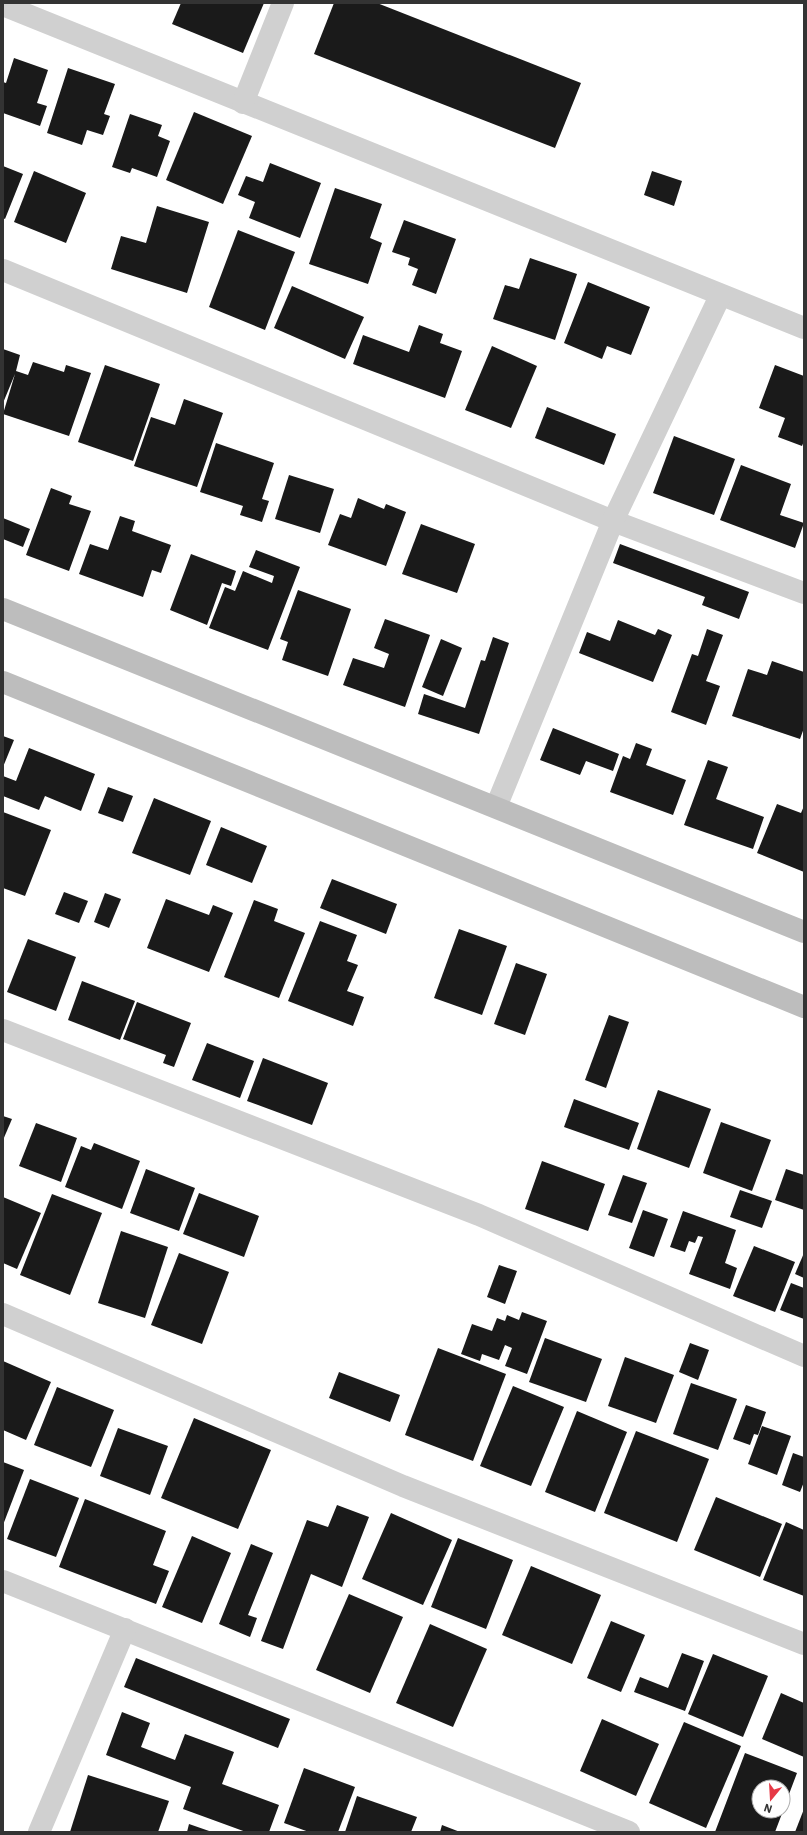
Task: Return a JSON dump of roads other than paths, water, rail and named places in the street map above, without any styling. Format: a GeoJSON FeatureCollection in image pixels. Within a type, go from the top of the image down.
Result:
{"type":"FeatureCollection","features":[{"type":"Feature","properties":{"kind":"main road"},"geometry":{"type":"LineString","coordinates":[[3,609],[804,932]]}},
{"type":"Feature","properties":{"kind":"main road"},"geometry":{"type":"LineString","coordinates":[[3,682],[804,1007]]}},
{"type":"Feature","properties":{"kind":"street"},"geometry":{"type":"LineString","coordinates":[[243,103],[284,3]]}},
{"type":"Feature","properties":{"kind":"street"},"geometry":{"type":"LineString","coordinates":[[3,4],[720,296],[804,328]]}},
{"type":"Feature","properties":{"kind":"street"},"geometry":{"type":"LineString","coordinates":[[3,270],[613,521],[804,593]]}},
{"type":"Feature","properties":{"kind":"street"},"geometry":{"type":"LineString","coordinates":[[496,807],[613,521],[720,296]]}},
{"type":"Feature","properties":{"kind":"street"},"geometry":{"type":"LineString","coordinates":[[3,1030],[479,1215],[804,1356]]}},
{"type":"Feature","properties":{"kind":"street"},"geometry":{"type":"LineString","coordinates":[[3,1314],[403,1486],[804,1644]]}},
{"type":"Feature","properties":{"kind":"street"},"geometry":{"type":"LineString","coordinates":[[3,1581],[629,1832]]}},
{"type":"Feature","properties":{"kind":"street"},"geometry":{"type":"LineString","coordinates":[[39,1832],[125,1629]]}}]}
